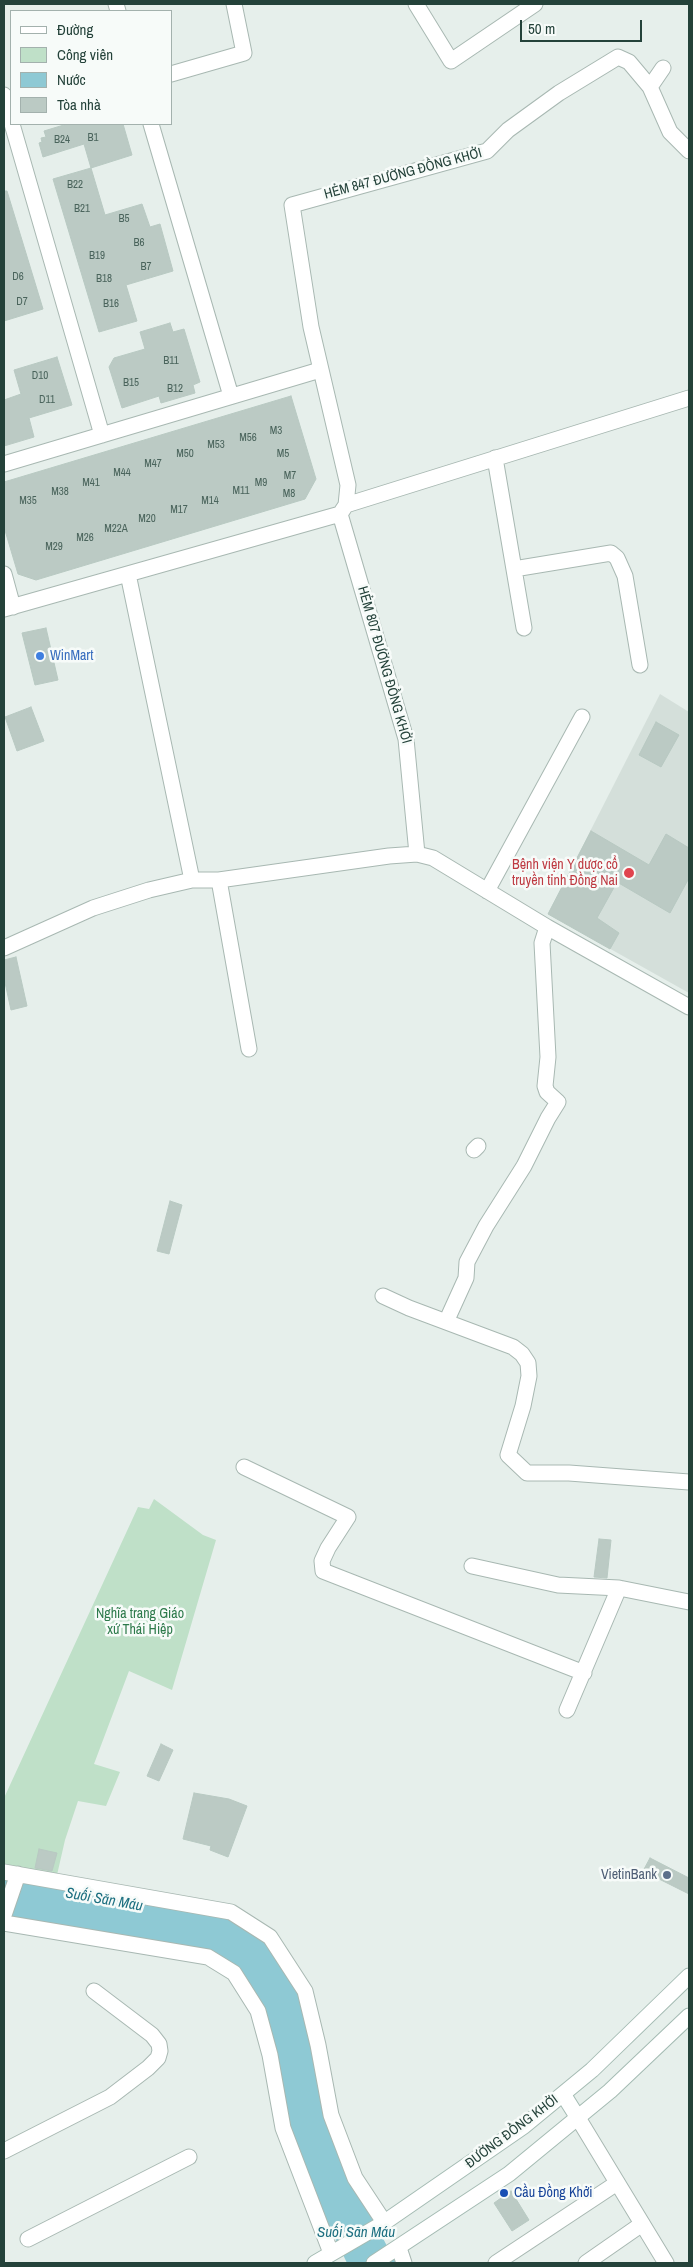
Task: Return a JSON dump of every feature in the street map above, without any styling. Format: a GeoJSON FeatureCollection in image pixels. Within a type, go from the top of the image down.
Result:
{"type":"FeatureCollection","features":[{"type":"Feature","properties":{"kind":"street"},"geometry":{"type":"LineString","coordinates":[[172,74],[244,52],[234,4]]}},
{"type":"Feature","properties":{"kind":"street"},"geometry":{"type":"LineString","coordinates":[[416,4],[451,61],[535,4]]}},
{"type":"Feature","properties":{"kind":"street","name":"HẺM 847 ĐƯỜNG ĐỒNG KHỞI"},"geometry":{"type":"LineString","coordinates":[[292,205],[487,152],[516,125],[567,88],[618,57],[628,62],[650,87],[670,132],[689,151]]}},
{"type":"Feature","properties":{"kind":"street"},"geometry":{"type":"LineString","coordinates":[[650,87],[663,68]]}},
{"type":"Feature","properties":{"kind":"street"},"geometry":{"type":"LineString","coordinates":[[4,95],[10,115]]}},
{"type":"Feature","properties":{"kind":"street"},"geometry":{"type":"LineString","coordinates":[[13,125],[102,435]]}},
{"type":"Feature","properties":{"kind":"street"},"geometry":{"type":"LineString","coordinates":[[151,125],[231,396]]}},
{"type":"Feature","properties":{"kind":"street","name":"HẺM 807 ĐƯỜNG ĐỒNG KHỞI"},"geometry":{"type":"LineString","coordinates":[[292,205],[303,284],[320,370],[347,477],[348,493],[343,510],[406,739],[417,854]]}},
{"type":"Feature","properties":{"kind":"street"},"geometry":{"type":"LineString","coordinates":[[4,464],[320,370]]}},
{"type":"Feature","properties":{"kind":"street"},"geometry":{"type":"LineString","coordinates":[[4,574],[9,608],[343,510],[495,458],[689,398]]}},
{"type":"Feature","properties":{"kind":"street"},"geometry":{"type":"LineString","coordinates":[[495,458],[524,628]]}},
{"type":"Feature","properties":{"kind":"street"},"geometry":{"type":"LineString","coordinates":[[514,569],[611,553],[618,558],[625,576],[640,665]]}},
{"type":"Feature","properties":{"kind":"street"},"geometry":{"type":"LineString","coordinates":[[128,574],[192,880]]}},
{"type":"Feature","properties":{"kind":"street"},"geometry":{"type":"LineString","coordinates":[[487,890],[582,717]]}},
{"type":"Feature","properties":{"kind":"street"},"geometry":{"type":"LineString","coordinates":[[4,948],[93,908],[149,890],[192,880],[219,880],[389,856],[417,854],[433,858],[547,927],[689,1007]]}},
{"type":"Feature","properties":{"kind":"street"},"geometry":{"type":"LineString","coordinates":[[219,880],[249,1049]]}},
{"type":"Feature","properties":{"kind":"street"},"geometry":{"type":"LineString","coordinates":[[446,1322],[466,1278],[468,1262],[486,1226],[524,1166],[558,1102],[547,1092],[545,1086],[548,1052],[542,943],[547,927]]}},
{"type":"Feature","properties":{"kind":"street"},"geometry":{"type":"LineString","coordinates":[[383,1296],[513,1347],[522,1354],[528,1363],[529,1376],[508,1455],[527,1473],[569,1473],[689,1482]]}},
{"type":"Feature","properties":{"kind":"street"},"geometry":{"type":"LineString","coordinates":[[244,1467],[348,1517],[328,1548],[322,1561],[323,1571],[584,1673]]}},
{"type":"Feature","properties":{"kind":"street"},"geometry":{"type":"LineString","coordinates":[[472,1566],[558,1585],[619,1588],[689,1600]]}},
{"type":"Feature","properties":{"kind":"street"},"geometry":{"type":"LineString","coordinates":[[567,1710],[619,1588]]}},
{"type":"Feature","properties":{"kind":"street"},"geometry":{"type":"LineString","coordinates":[[4,1915],[11,1873],[231,1912],[270,1937],[305,1990],[318,2045],[331,2115],[355,2178],[383,2223]]}},
{"type":"Feature","properties":{"kind":"street"},"geometry":{"type":"LineString","coordinates":[[4,1924],[208,1957],[234,1974],[258,2011],[270,2055],[283,2128],[333,2253]]}},
{"type":"Feature","properties":{"kind":"street","name":"ĐƯỜNG ĐỒNG KHỞI"},"geometry":{"type":"LineString","coordinates":[[315,2263],[383,2223],[509,2138],[598,2064],[689,1976]]}},
{"type":"Feature","properties":{"kind":"street"},"geometry":{"type":"LineString","coordinates":[[4,2151],[110,2097],[158,2058],[159,2044],[152,2035],[94,1991]]}},
{"type":"Feature","properties":{"kind":"street","name":"ĐƯỜNG ĐỒNG KHỞI"},"geometry":{"type":"LineString","coordinates":[[374,2263],[509,2174],[610,2091],[689,2016]]}},
{"type":"Feature","properties":{"kind":"street"},"geometry":{"type":"LineString","coordinates":[[563,2094],[666,2263]]}},
{"type":"Feature","properties":{"kind":"street"},"geometry":{"type":"LineString","coordinates":[[28,2239],[189,2157]]}},
{"type":"Feature","properties":{"kind":"street"},"geometry":{"type":"LineString","coordinates":[[496,2263],[617,2183]]}},
{"type":"Feature","properties":{"kind":"street"},"geometry":{"type":"LineString","coordinates":[[586,2263],[642,2224]]}},
{"type":"Feature","properties":{"kind":"street"},"geometry":{"type":"LineString","coordinates":[[398,2248],[404,2263]]}},
{"type":"Feature","properties":{"kind":"shaded area","name":"Bệnh viện Y dược cổ truyền tỉnh Đồng Nai"},"geometry":{"type":"Polygon","coordinates":[[[660,694],[689,712],[689,993],[548,914],[660,694]]]}},
{"type":"Feature","properties":{"kind":"green space","name":"Nghĩa trang Giáo xứ Thái Hiệp"},"geometry":{"type":"Polygon","coordinates":[[[154,1499],[203,1535],[216,1540],[172,1690],[129,1671],[94,1764],[120,1772],[106,1806],[78,1801],[65,1840],[57,1875],[4,1867],[4,1798],[138,1507],[149,1509],[154,1499]]]}},
{"type":"Feature","properties":{"kind":"water","name":"Suối Săn Máu"},"geometry":{"type":"Polygon","coordinates":[[[4,1878],[229,1918],[266,1941],[299,1992],[368,2210],[396,2263],[347,2263],[316,2199],[288,2125],[238,1969],[4,1918],[4,1878]]]}},
{"type":"Feature","properties":{"kind":"building"},"geometry":{"type":"Polygon","coordinates":[[[64,125],[123,125],[132,155],[91,168],[84,144],[43,157],[39,143],[42,142],[41,138],[46,137],[44,131],[64,125]]]}},
{"type":"Feature","properties":{"kind":"building"},"geometry":{"type":"Polygon","coordinates":[[[91,168],[105,215],[142,204],[150,227],[160,224],[173,271],[126,285],[137,321],[99,332],[53,179],[91,168]]]}},
{"type":"Feature","properties":{"kind":"building"},"geometry":{"type":"Polygon","coordinates":[[[4,191],[7,191],[43,309],[4,321],[4,191]]]}},
{"type":"Feature","properties":{"kind":"building"},"geometry":{"type":"Polygon","coordinates":[[[170,323],[173,332],[184,329],[200,382],[193,385],[195,393],[161,403],[159,396],[122,408],[109,367],[114,358],[145,349],[140,332],[170,323]]]}},
{"type":"Feature","properties":{"kind":"building"},"geometry":{"type":"Polygon","coordinates":[[[57,357],[72,405],[29,418],[34,437],[4,446],[4,400],[21,394],[14,370],[57,357]]]}},
{"type":"Feature","properties":{"kind":"building"},"geometry":{"type":"Polygon","coordinates":[[[291,396],[316,479],[305,499],[36,580],[18,574],[4,527],[4,482],[291,396]]]}},
{"type":"Feature","properties":{"kind":"building","name":"WinMart"},"geometry":{"type":"Polygon","coordinates":[[[46,628],[58,680],[35,685],[22,633],[46,628]]]}},
{"type":"Feature","properties":{"kind":"building"},"geometry":{"type":"Polygon","coordinates":[[[31,707],[44,741],[17,751],[5,717],[31,707]]]}},
{"type":"Feature","properties":{"kind":"building"},"geometry":{"type":"Polygon","coordinates":[[[656,722],[679,735],[661,767],[639,755],[656,722]]]}},
{"type":"Feature","properties":{"kind":"building"},"geometry":{"type":"Polygon","coordinates":[[[591,831],[649,865],[666,834],[689,848],[689,878],[670,913],[617,882],[597,918],[619,933],[610,949],[548,914],[591,831]]]}},
{"type":"Feature","properties":{"kind":"building"},"geometry":{"type":"Polygon","coordinates":[[[16,957],[27,1006],[11,1010],[4,978],[4,960],[16,957]]]}},
{"type":"Feature","properties":{"kind":"building"},"geometry":{"type":"Polygon","coordinates":[[[170,1201],[182,1205],[169,1254],[157,1251],[170,1201]]]}},
{"type":"Feature","properties":{"kind":"building"},"geometry":{"type":"Polygon","coordinates":[[[599,1539],[611,1540],[607,1578],[594,1577],[599,1539]]]}},
{"type":"Feature","properties":{"kind":"building"},"geometry":{"type":"Polygon","coordinates":[[[161,1744],[173,1750],[159,1781],[147,1776],[161,1744]]]}},
{"type":"Feature","properties":{"kind":"building"},"geometry":{"type":"Polygon","coordinates":[[[194,1793],[229,1799],[247,1806],[228,1857],[210,1850],[211,1846],[183,1839],[194,1793]]]}},
{"type":"Feature","properties":{"kind":"building"},"geometry":{"type":"Polygon","coordinates":[[[39,1849],[57,1853],[52,1871],[35,1868],[39,1849]]]}},
{"type":"Feature","properties":{"kind":"building","name":"VietinBank"},"geometry":{"type":"Polygon","coordinates":[[[650,1858],[689,1878],[689,1894],[643,1871],[650,1858]]]}},
{"type":"Feature","properties":{"kind":"building"},"geometry":{"type":"Polygon","coordinates":[[[511,2191],[529,2220],[512,2231],[494,2203],[511,2191]]]}},
{"type":"Feature","properties":{"kind":"place","name":"WinMart"},"geometry":{"type":"Point","coordinates":[40,656]}},
{"type":"Feature","properties":{"kind":"place","name":"Bệnh viện Y dược cổ truyền tỉnh Đồng Nai"},"geometry":{"type":"Point","coordinates":[629,873]}},
{"type":"Feature","properties":{"kind":"place","name":"VietinBank"},"geometry":{"type":"Point","coordinates":[667,1875]}},
{"type":"Feature","properties":{"kind":"place","name":"Cầu Đồng Khởi"},"geometry":{"type":"Point","coordinates":[504,2193]}}]}
